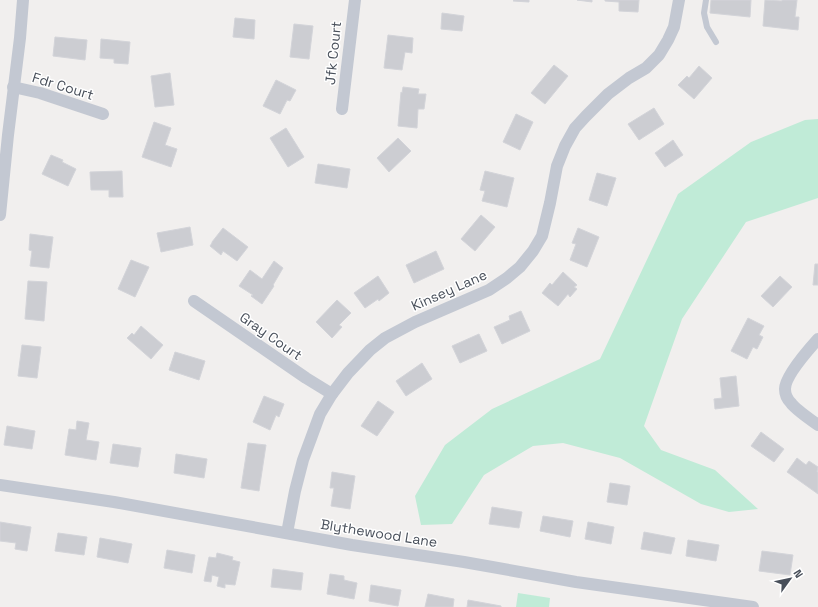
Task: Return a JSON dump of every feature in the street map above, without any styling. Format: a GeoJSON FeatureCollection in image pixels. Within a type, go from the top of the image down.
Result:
{"type":"FeatureCollection","features":[{"type":"Feature","properties":{"kind":"street"},"geometry":{"type":"LineString","coordinates":[[0,215],[23,0]]}},
{"type":"Feature","properties":{"kind":"street","name":"Jfk Court"},"geometry":{"type":"LineString","coordinates":[[342,109],[354,0]]}},
{"type":"Feature","properties":{"kind":"street","name":"Kinsey Lane"},"geometry":{"type":"LineString","coordinates":[[287,533],[303,460],[320,414],[332,394],[348,373],[370,350],[385,338],[420,319],[489,290],[520,267],[533,251],[542,236],[557,166],[565,146],[575,128],[608,94],[629,78],[646,68],[658,55],[668,40],[674,27],[679,0]]}},
{"type":"Feature","properties":{"kind":"street","name":"Fdr Court"},"geometry":{"type":"LineString","coordinates":[[14,87],[40,93],[103,114]]}},
{"type":"Feature","properties":{"kind":"street","name":"Gray Court"},"geometry":{"type":"LineString","coordinates":[[194,301],[306,378],[332,394]]}},
{"type":"Feature","properties":{"kind":"street"},"geometry":{"type":"LineString","coordinates":[[818,339],[805,354],[787,380],[785,388],[787,397],[792,405],[818,424]]}},
{"type":"Feature","properties":{"kind":"street","name":"Blythewood Lane"},"geometry":{"type":"LineString","coordinates":[[0,485],[114,502],[576,582],[753,607]]}},
{"type":"Feature","properties":{"kind":"lane"},"geometry":{"type":"LineString","coordinates":[[706,0],[704,13],[707,27],[716,42]]}},
{"type":"Feature","properties":{"kind":"green space"},"geometry":{"type":"Polygon","coordinates":[[[818,119],[818,198],[746,222],[682,319],[644,426],[661,450],[715,470],[758,509],[729,512],[701,504],[620,458],[563,443],[533,446],[484,475],[452,524],[421,525],[415,496],[445,445],[492,409],[600,359],[678,194],[751,142],[805,120],[818,119]]]}},
{"type":"Feature","properties":{"kind":"green space"},"geometry":{"type":"Polygon","coordinates":[[[518,593],[550,598],[549,607],[516,607],[518,593]]]}},
{"type":"Feature","properties":{"kind":"building"},"geometry":{"type":"Polygon","coordinates":[[[529,0],[529,2],[513,1],[529,0]]]}},
{"type":"Feature","properties":{"kind":"building"},"geometry":{"type":"Polygon","coordinates":[[[577,0],[592,0],[592,2],[577,0]]]}},
{"type":"Feature","properties":{"kind":"building"},"geometry":{"type":"Polygon","coordinates":[[[605,0],[639,0],[638,12],[619,11],[619,2],[605,0]]]}},
{"type":"Feature","properties":{"kind":"building"},"geometry":{"type":"Polygon","coordinates":[[[711,0],[751,0],[750,17],[710,13],[711,0]]]}},
{"type":"Feature","properties":{"kind":"building"},"geometry":{"type":"Polygon","coordinates":[[[765,0],[797,0],[795,17],[799,17],[798,30],[763,26],[765,0]]]}},
{"type":"Feature","properties":{"kind":"building"},"geometry":{"type":"Polygon","coordinates":[[[442,13],[464,16],[462,31],[441,29],[442,13]]]}},
{"type":"Feature","properties":{"kind":"building"},"geometry":{"type":"Polygon","coordinates":[[[235,18],[255,20],[254,39],[233,37],[235,18]]]}},
{"type":"Feature","properties":{"kind":"building"},"geometry":{"type":"Polygon","coordinates":[[[294,24],[313,26],[309,59],[290,57],[294,24]]]}},
{"type":"Feature","properties":{"kind":"building"},"geometry":{"type":"Polygon","coordinates":[[[388,35],[413,38],[412,53],[405,52],[402,70],[384,68],[388,35]]]}},
{"type":"Feature","properties":{"kind":"building"},"geometry":{"type":"Polygon","coordinates":[[[55,37],[87,40],[85,60],[53,56],[55,37]]]}},
{"type":"Feature","properties":{"kind":"building"},"geometry":{"type":"Polygon","coordinates":[[[101,39],[130,42],[128,64],[114,63],[114,59],[100,58],[101,39]]]}},
{"type":"Feature","properties":{"kind":"building"},"geometry":{"type":"Polygon","coordinates":[[[554,65],[568,76],[545,104],[531,93],[554,65]]]}},
{"type":"Feature","properties":{"kind":"building"},"geometry":{"type":"Polygon","coordinates":[[[699,66],[712,78],[694,99],[678,85],[687,76],[689,78],[699,66]]]}},
{"type":"Feature","properties":{"kind":"building"},"geometry":{"type":"Polygon","coordinates":[[[170,73],[174,105],[155,107],[151,76],[170,73]]]}},
{"type":"Feature","properties":{"kind":"building"},"geometry":{"type":"Polygon","coordinates":[[[276,80],[296,90],[290,101],[287,100],[280,114],[263,106],[276,80]]]}},
{"type":"Feature","properties":{"kind":"building"},"geometry":{"type":"Polygon","coordinates":[[[403,87],[419,89],[418,94],[426,94],[424,109],[418,109],[417,128],[398,126],[401,92],[402,93],[403,87]]]}},
{"type":"Feature","properties":{"kind":"building"},"geometry":{"type":"Polygon","coordinates":[[[654,108],[664,124],[639,140],[628,124],[654,108]]]}},
{"type":"Feature","properties":{"kind":"building"},"geometry":{"type":"Polygon","coordinates":[[[516,114],[533,122],[520,150],[503,142],[516,114]]]}},
{"type":"Feature","properties":{"kind":"building"},"geometry":{"type":"Polygon","coordinates":[[[154,122],[171,128],[165,145],[177,149],[171,167],[142,157],[154,122]]]}},
{"type":"Feature","properties":{"kind":"building"},"geometry":{"type":"Polygon","coordinates":[[[286,128],[304,157],[288,167],[270,138],[286,128]]]}},
{"type":"Feature","properties":{"kind":"building"},"geometry":{"type":"Polygon","coordinates":[[[398,138],[411,151],[389,172],[377,158],[398,138]]]}},
{"type":"Feature","properties":{"kind":"building"},"geometry":{"type":"Polygon","coordinates":[[[673,140],[683,155],[665,167],[655,153],[673,140]]]}},
{"type":"Feature","properties":{"kind":"building"},"geometry":{"type":"Polygon","coordinates":[[[51,155],[63,160],[62,162],[76,169],[68,186],[42,174],[51,155]]]}},
{"type":"Feature","properties":{"kind":"building"},"geometry":{"type":"Polygon","coordinates":[[[318,164],[350,169],[347,188],[315,183],[318,164]]]}},
{"type":"Feature","properties":{"kind":"building"},"geometry":{"type":"Polygon","coordinates":[[[122,171],[123,197],[109,197],[109,190],[91,190],[90,172],[122,171]]]}},
{"type":"Feature","properties":{"kind":"building"},"geometry":{"type":"Polygon","coordinates":[[[485,171],[514,178],[507,207],[482,201],[485,191],[480,190],[485,171]]]}},
{"type":"Feature","properties":{"kind":"building"},"geometry":{"type":"Polygon","coordinates":[[[597,173],[616,178],[607,206],[589,200],[597,173]]]}},
{"type":"Feature","properties":{"kind":"building"},"geometry":{"type":"Polygon","coordinates":[[[481,215],[495,227],[475,251],[461,239],[481,215]]]}},
{"type":"Feature","properties":{"kind":"building"},"geometry":{"type":"Polygon","coordinates":[[[190,227],[193,245],[161,252],[157,233],[190,227]]]}},
{"type":"Feature","properties":{"kind":"building"},"geometry":{"type":"Polygon","coordinates":[[[223,228],[248,247],[237,261],[223,251],[221,255],[210,246],[223,228]]]}},
{"type":"Feature","properties":{"kind":"building"},"geometry":{"type":"Polygon","coordinates":[[[578,228],[599,237],[587,267],[570,260],[576,244],[572,243],[578,228]]]}},
{"type":"Feature","properties":{"kind":"building"},"geometry":{"type":"Polygon","coordinates":[[[30,234],[53,237],[49,268],[30,266],[32,251],[29,250],[30,234]]]}},
{"type":"Feature","properties":{"kind":"building"},"geometry":{"type":"Polygon","coordinates":[[[436,251],[444,269],[414,283],[406,265],[436,251]]]}},
{"type":"Feature","properties":{"kind":"building"},"geometry":{"type":"Polygon","coordinates":[[[131,260],[149,267],[135,297],[118,289],[131,260]]]}},
{"type":"Feature","properties":{"kind":"building"},"geometry":{"type":"Polygon","coordinates":[[[274,261],[283,268],[273,285],[274,286],[262,304],[251,296],[253,295],[239,286],[250,270],[262,279],[274,261]]]}},
{"type":"Feature","properties":{"kind":"building"},"geometry":{"type":"Polygon","coordinates":[[[815,264],[818,264],[818,285],[813,285],[815,264]]]}},
{"type":"Feature","properties":{"kind":"building"},"geometry":{"type":"Polygon","coordinates":[[[563,272],[577,285],[574,287],[577,289],[570,297],[568,294],[558,306],[542,293],[550,283],[552,285],[563,272]]]}},
{"type":"Feature","properties":{"kind":"building"},"geometry":{"type":"Polygon","coordinates":[[[378,276],[389,293],[379,301],[378,299],[365,308],[354,293],[378,276]]]}},
{"type":"Feature","properties":{"kind":"building"},"geometry":{"type":"Polygon","coordinates":[[[780,276],[792,287],[773,307],[761,296],[780,276]]]}},
{"type":"Feature","properties":{"kind":"building"},"geometry":{"type":"Polygon","coordinates":[[[28,281],[47,282],[44,321],[25,319],[28,281]]]}},
{"type":"Feature","properties":{"kind":"building"},"geometry":{"type":"Polygon","coordinates":[[[337,300],[351,313],[339,325],[342,327],[332,338],[316,322],[337,300]]]}},
{"type":"Feature","properties":{"kind":"building"},"geometry":{"type":"Polygon","coordinates":[[[521,311],[530,331],[502,344],[494,327],[510,320],[509,316],[521,311]]]}},
{"type":"Feature","properties":{"kind":"building"},"geometry":{"type":"Polygon","coordinates":[[[748,318],[764,326],[759,335],[763,337],[757,349],[753,347],[747,359],[731,351],[748,318]]]}},
{"type":"Feature","properties":{"kind":"building"},"geometry":{"type":"Polygon","coordinates":[[[141,326],[163,345],[151,359],[127,338],[132,333],[134,335],[141,326]]]}},
{"type":"Feature","properties":{"kind":"building"},"geometry":{"type":"Polygon","coordinates":[[[479,334],[487,351],[460,363],[452,346],[479,334]]]}},
{"type":"Feature","properties":{"kind":"building"},"geometry":{"type":"Polygon","coordinates":[[[22,345],[41,347],[37,378],[18,376],[22,345]]]}},
{"type":"Feature","properties":{"kind":"building"},"geometry":{"type":"Polygon","coordinates":[[[175,352],[205,361],[199,380],[169,370],[175,352]]]}},
{"type":"Feature","properties":{"kind":"building"},"geometry":{"type":"Polygon","coordinates":[[[422,363],[432,379],[406,396],[396,381],[422,363]]]}},
{"type":"Feature","properties":{"kind":"building"},"geometry":{"type":"Polygon","coordinates":[[[736,376],[739,406],[715,409],[714,399],[722,398],[720,378],[736,376]]]}},
{"type":"Feature","properties":{"kind":"building"},"geometry":{"type":"Polygon","coordinates":[[[264,396],[284,404],[279,417],[276,415],[270,430],[253,422],[264,396]]]}},
{"type":"Feature","properties":{"kind":"building"},"geometry":{"type":"Polygon","coordinates":[[[378,401],[394,412],[377,436],[361,426],[378,401]]]}},
{"type":"Feature","properties":{"kind":"building"},"geometry":{"type":"Polygon","coordinates":[[[77,421],[89,423],[86,440],[99,442],[96,460],[65,455],[69,429],[76,430],[77,421]]]}},
{"type":"Feature","properties":{"kind":"building"},"geometry":{"type":"Polygon","coordinates":[[[7,426],[35,431],[32,449],[4,445],[7,426]]]}},
{"type":"Feature","properties":{"kind":"building"},"geometry":{"type":"Polygon","coordinates":[[[761,432],[784,449],[774,462],[751,446],[761,432]]]}},
{"type":"Feature","properties":{"kind":"building"},"geometry":{"type":"Polygon","coordinates":[[[248,443],[266,445],[259,491],[241,488],[248,443]]]}},
{"type":"Feature","properties":{"kind":"building"},"geometry":{"type":"Polygon","coordinates":[[[113,444],[141,448],[138,467],[110,463],[113,444]]]}},
{"type":"Feature","properties":{"kind":"building"},"geometry":{"type":"Polygon","coordinates":[[[176,454],[207,459],[204,478],[174,473],[176,454]]]}},
{"type":"Feature","properties":{"kind":"building"},"geometry":{"type":"Polygon","coordinates":[[[797,458],[806,465],[809,461],[818,467],[818,494],[787,472],[797,458]]]}},
{"type":"Feature","properties":{"kind":"building"},"geometry":{"type":"Polygon","coordinates":[[[332,472],[355,476],[350,509],[331,506],[334,488],[330,488],[332,472]]]}},
{"type":"Feature","properties":{"kind":"building"},"geometry":{"type":"Polygon","coordinates":[[[610,483],[630,486],[627,505],[607,502],[610,483]]]}},
{"type":"Feature","properties":{"kind":"building"},"geometry":{"type":"Polygon","coordinates":[[[492,507],[522,512],[519,528],[489,524],[492,507]]]}},
{"type":"Feature","properties":{"kind":"building"},"geometry":{"type":"Polygon","coordinates":[[[543,516],[573,521],[570,537],[540,531],[543,516]]]}},
{"type":"Feature","properties":{"kind":"building"},"geometry":{"type":"Polygon","coordinates":[[[0,522],[31,527],[27,551],[15,549],[16,543],[0,541],[0,522]]]}},
{"type":"Feature","properties":{"kind":"building"},"geometry":{"type":"Polygon","coordinates":[[[588,522],[614,527],[611,544],[585,539],[588,522]]]}},
{"type":"Feature","properties":{"kind":"building"},"geometry":{"type":"Polygon","coordinates":[[[644,532],[675,538],[671,554],[641,549],[644,532]]]}},
{"type":"Feature","properties":{"kind":"building"},"geometry":{"type":"Polygon","coordinates":[[[58,533],[87,537],[84,555],[55,551],[58,533]]]}},
{"type":"Feature","properties":{"kind":"building"},"geometry":{"type":"Polygon","coordinates":[[[100,538],[132,544],[128,563],[97,557],[100,538]]]}},
{"type":"Feature","properties":{"kind":"building"},"geometry":{"type":"Polygon","coordinates":[[[688,540],[719,545],[716,561],[686,556],[688,540]]]}},
{"type":"Feature","properties":{"kind":"building"},"geometry":{"type":"Polygon","coordinates":[[[167,550],[195,555],[192,573],[164,568],[167,550]]]}},
{"type":"Feature","properties":{"kind":"building"},"geometry":{"type":"Polygon","coordinates":[[[762,551],[793,555],[790,575],[759,571],[762,551]]]}},
{"type":"Feature","properties":{"kind":"building"},"geometry":{"type":"Polygon","coordinates":[[[217,553],[233,557],[232,560],[240,562],[235,585],[225,584],[225,588],[217,586],[219,577],[212,575],[211,582],[204,581],[209,557],[216,558],[217,553]]]}},
{"type":"Feature","properties":{"kind":"building"},"geometry":{"type":"Polygon","coordinates":[[[273,569],[303,573],[301,590],[271,587],[273,569]]]}},
{"type":"Feature","properties":{"kind":"building"},"geometry":{"type":"Polygon","coordinates":[[[330,574],[344,576],[344,580],[357,583],[354,599],[327,594],[330,574]]]}},
{"type":"Feature","properties":{"kind":"building"},"geometry":{"type":"Polygon","coordinates":[[[371,585],[401,590],[398,606],[369,601],[371,585]]]}},
{"type":"Feature","properties":{"kind":"building"},"geometry":{"type":"Polygon","coordinates":[[[428,594],[454,599],[453,607],[425,607],[428,594]]]}},
{"type":"Feature","properties":{"kind":"building"},"geometry":{"type":"Polygon","coordinates":[[[468,600],[501,606],[501,607],[467,607],[468,600]]]}}]}
